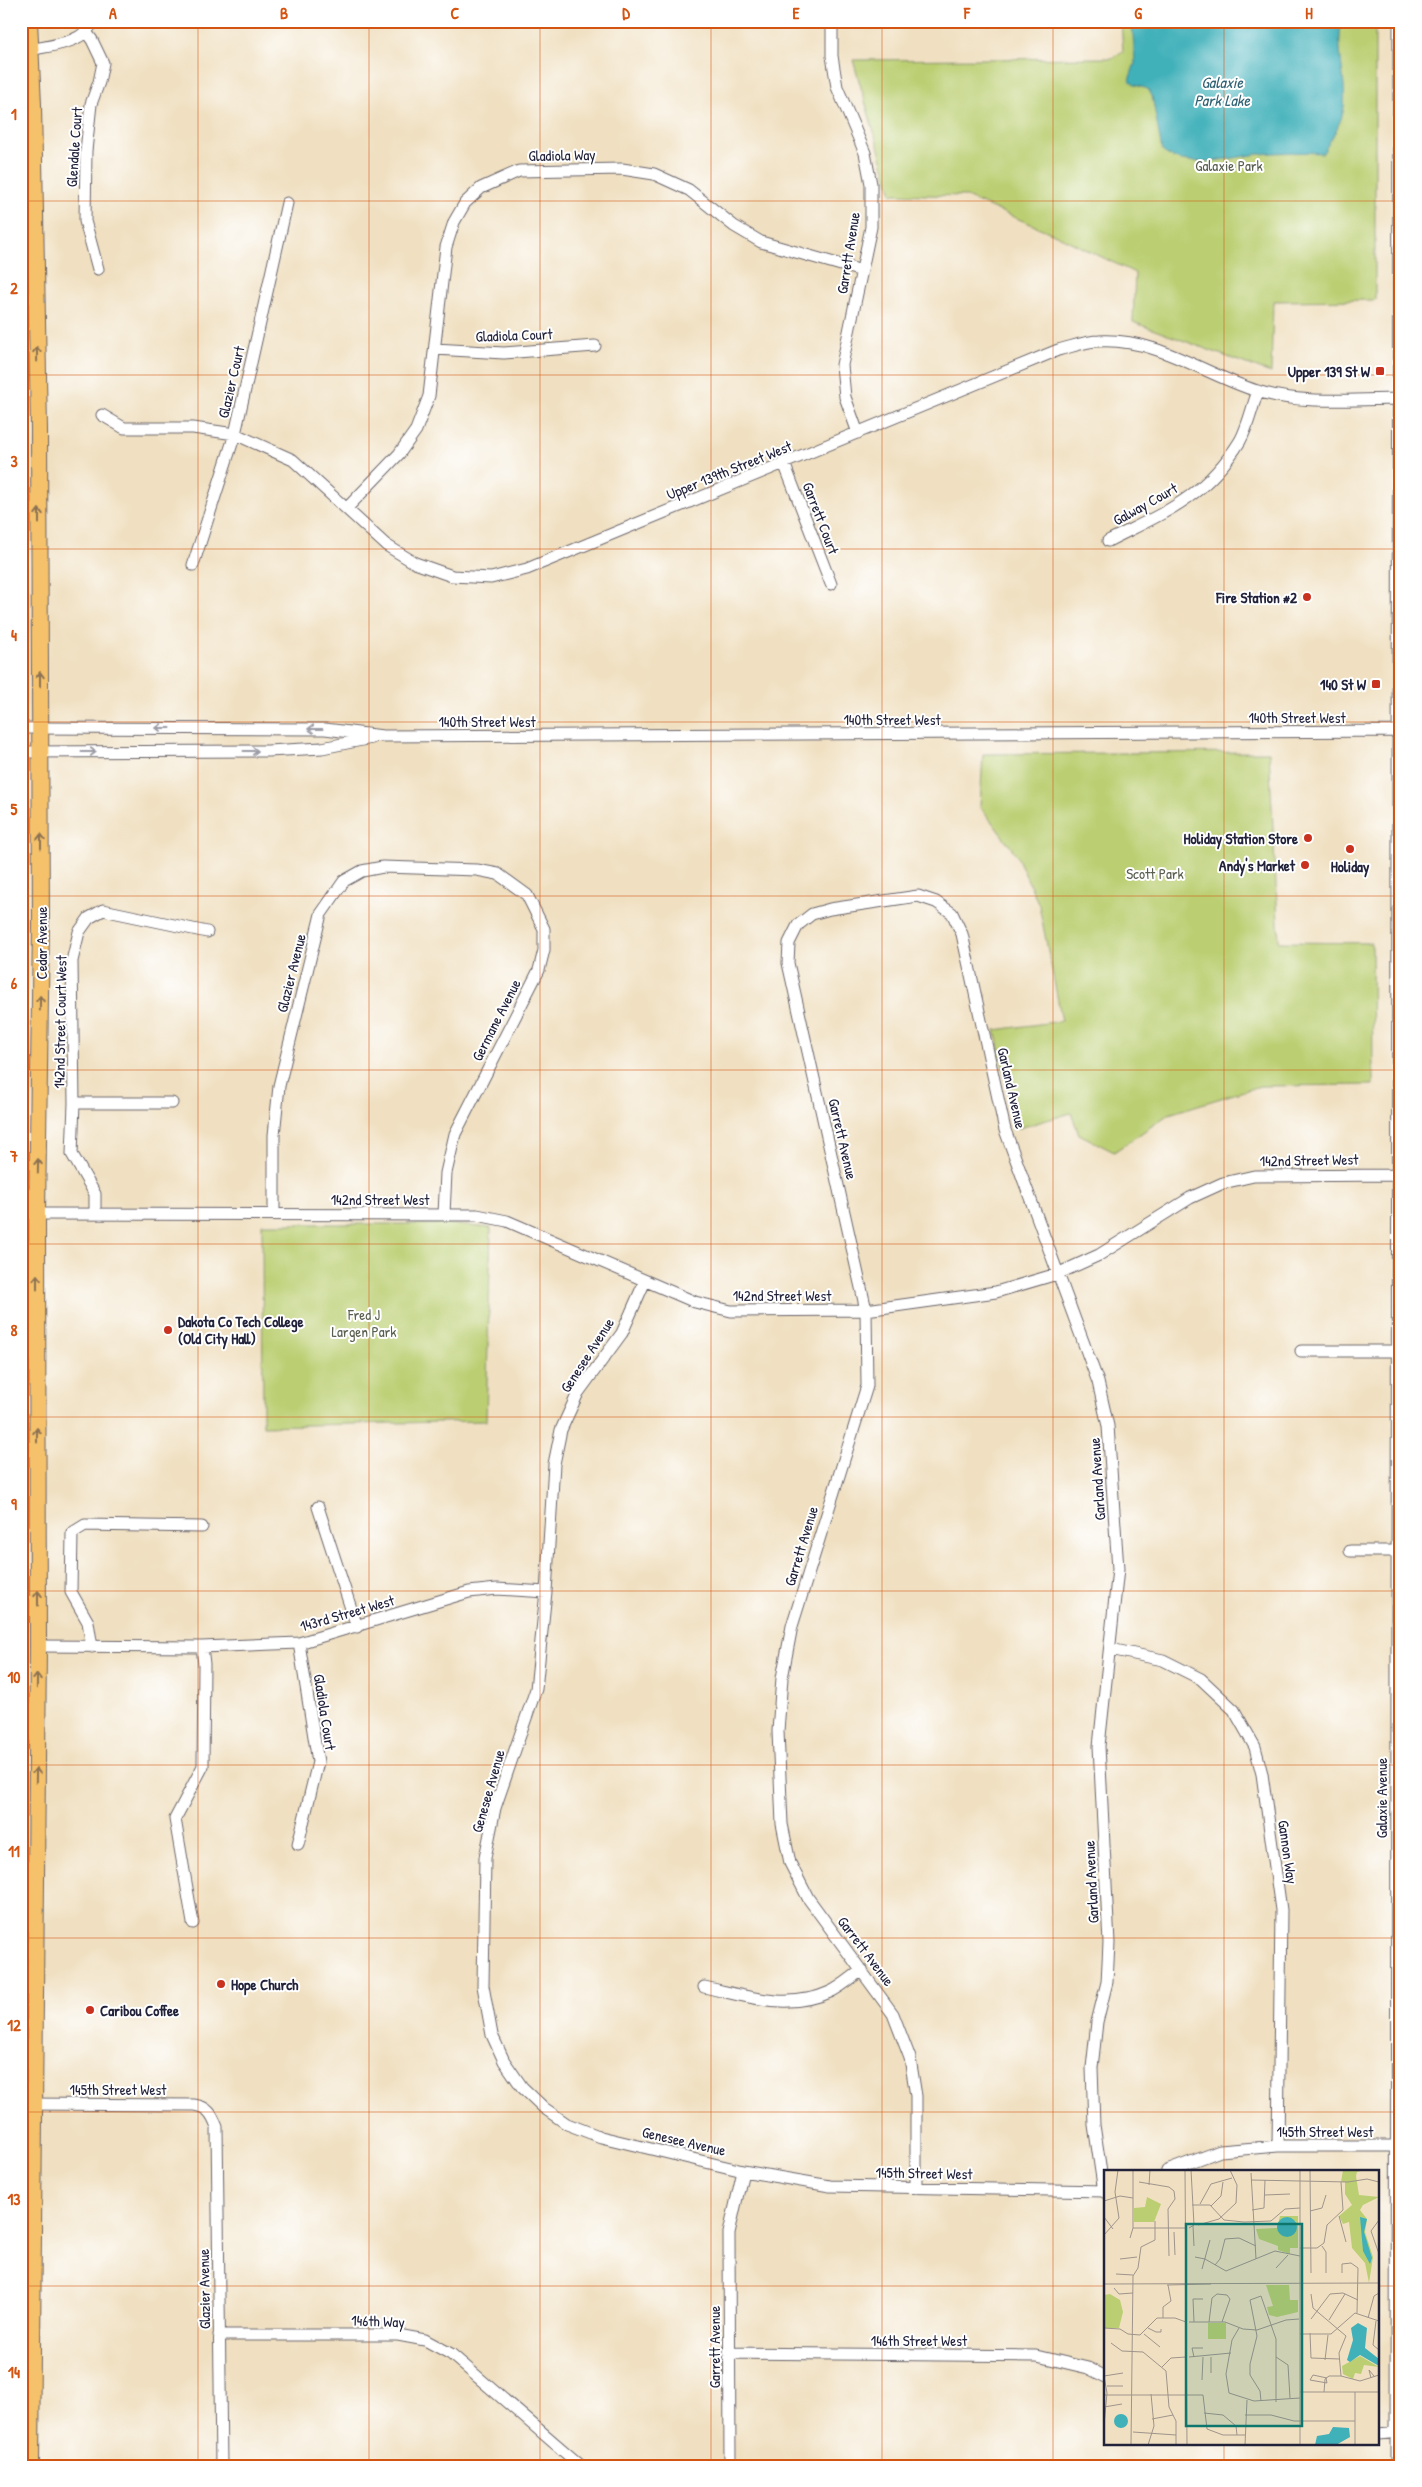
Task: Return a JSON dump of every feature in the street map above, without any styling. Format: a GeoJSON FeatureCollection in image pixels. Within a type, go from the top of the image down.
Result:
{"type":"FeatureCollection","features":[{"type":"Feature","properties":{"kind":"highway","name":"Cedar Avenue"},"geometry":{"type":"LineString","coordinates":[[29,21],[33,114],[38,390],[42,925],[37,1214],[38,1646],[27,2104],[31,2466]]}},
{"type":"Feature","properties":{"kind":"highway"},"geometry":{"type":"LineString","coordinates":[[21,1190],[25,1203],[37,1214]]}},
{"type":"Feature","properties":{"kind":"highway"},"geometry":{"type":"LineString","coordinates":[[21,1243],[24,1302],[38,1375]]}},
{"type":"Feature","properties":{"kind":"street"},"geometry":{"type":"LineString","coordinates":[[30,50],[82,35],[92,21]]}},
{"type":"Feature","properties":{"kind":"street","name":"Garrett Avenue"},"geometry":{"type":"LineString","coordinates":[[832,21],[832,56],[837,87],[865,153],[871,184],[871,227],[842,365],[845,397],[858,433]]}},
{"type":"Feature","properties":{"kind":"street","name":"Galaxie Avenue"},"geometry":{"type":"LineString","coordinates":[[1396,2466],[1398,2432],[1396,2146],[1398,2076],[1397,1551],[1399,1338],[1397,1175],[1399,731],[1398,21]]}},
{"type":"Feature","properties":{"kind":"street","name":"Glendale Court"},"geometry":{"type":"LineString","coordinates":[[82,35],[92,40],[103,63],[100,82],[91,104],[86,151],[84,221],[98,269]]}},
{"type":"Feature","properties":{"kind":"street","name":"Gladiola Way"},"geometry":{"type":"LineString","coordinates":[[347,508],[399,454],[416,430],[429,396],[446,247],[454,222],[465,203],[481,188],[519,171],[622,169],[654,174],[689,190],[734,226],[761,242],[862,271]]}},
{"type":"Feature","properties":{"kind":"street","name":"Glazier Court"},"geometry":{"type":"LineString","coordinates":[[193,565],[234,434],[287,203]]}},
{"type":"Feature","properties":{"kind":"street","name":"Upper 139th Street West"},"geometry":{"type":"LineString","coordinates":[[102,415],[124,428],[194,428],[234,434],[293,460],[386,545],[415,563],[452,576],[491,578],[527,569],[1058,350],[1097,341],[1124,341],[1153,346],[1258,391],[1300,398],[1398,399]]}},
{"type":"Feature","properties":{"kind":"street","name":"Gladiola Court"},"geometry":{"type":"LineString","coordinates":[[435,349],[504,353],[595,346]]}},
{"type":"Feature","properties":{"kind":"street","name":"Galway Court"},"geometry":{"type":"LineString","coordinates":[[1108,541],[1179,505],[1210,481],[1240,440],[1258,391]]}},
{"type":"Feature","properties":{"kind":"street","name":"Garrett Court"},"geometry":{"type":"LineString","coordinates":[[784,463],[830,584]]}},
{"type":"Feature","properties":{"kind":"street","name":"140th Street West"},"geometry":{"type":"LineString","coordinates":[[21,728],[325,729],[383,736],[1399,731]]}},
{"type":"Feature","properties":{"kind":"street","name":"140th Street West"},"geometry":{"type":"LineString","coordinates":[[21,752],[268,751],[322,748],[383,736]]}},
{"type":"Feature","properties":{"kind":"street","name":"Glazier Avenue"},"geometry":{"type":"LineString","coordinates":[[274,1214],[274,1135],[279,1086],[321,914],[344,881],[362,871],[383,867],[477,870]]}},
{"type":"Feature","properties":{"kind":"street","name":"Germane Avenue"},"geometry":{"type":"LineString","coordinates":[[444,1214],[446,1172],[455,1134],[539,970],[544,950],[544,929],[528,895],[498,874],[477,870]]}},
{"type":"Feature","properties":{"kind":"street","name":"Garland Avenue"},"geometry":{"type":"LineString","coordinates":[[830,909],[918,896],[936,902],[952,913],[962,934],[1005,1130],[1098,1382],[1108,1426],[1118,1569],[1100,1746],[1109,1944],[1107,1982],[1097,2022],[1092,2068],[1094,2126],[1104,2185]]}},
{"type":"Feature","properties":{"kind":"street","name":"Garrett Avenue"},"geometry":{"type":"LineString","coordinates":[[830,909],[812,914],[798,925],[789,943],[788,963],[866,1310],[867,1386],[792,1626],[782,1678],[778,1731],[782,1824],[790,1863],[808,1898],[893,2014],[910,2058],[916,2096],[916,2188]]}},
{"type":"Feature","properties":{"kind":"street","name":"142nd Street Court West"},"geometry":{"type":"LineString","coordinates":[[95,1214],[95,1194],[72,1154],[74,1103],[72,961],[79,932],[89,918],[103,910],[207,932]]}},
{"type":"Feature","properties":{"kind":"street","name":"142nd Street Court West"},"geometry":{"type":"LineString","coordinates":[[74,1103],[172,1103]]}},
{"type":"Feature","properties":{"kind":"street","name":"142nd Street West"},"geometry":{"type":"LineString","coordinates":[[37,1214],[477,1215],[507,1222],[695,1302],[731,1311],[866,1310],[996,1292],[1057,1274],[1098,1255],[1190,1198],[1223,1183],[1254,1176],[1397,1175]]}},
{"type":"Feature","properties":{"kind":"street","name":"Genesee Avenue"},"geometry":{"type":"LineString","coordinates":[[645,1281],[622,1333],[578,1393],[561,1430],[554,1464],[546,1592],[536,1689],[495,1808],[485,1858],[483,1986],[492,2035],[504,2061],[522,2086],[544,2108],[567,2124],[601,2137],[743,2171]]}},
{"type":"Feature","properties":{"kind":"street"},"geometry":{"type":"LineString","coordinates":[[1301,1351],[1398,1359]]}},
{"type":"Feature","properties":{"kind":"street"},"geometry":{"type":"LineString","coordinates":[[318,1507],[357,1627]]}},
{"type":"Feature","properties":{"kind":"street"},"geometry":{"type":"LineString","coordinates":[[92,1647],[88,1622],[71,1592],[72,1533],[85,1525],[202,1527]]}},
{"type":"Feature","properties":{"kind":"street"},"geometry":{"type":"LineString","coordinates":[[1350,1551],[1397,1551]]}},
{"type":"Feature","properties":{"kind":"street","name":"143rd Street West"},"geometry":{"type":"LineString","coordinates":[[38,1646],[202,1647],[298,1643],[357,1627],[469,1592],[497,1589],[546,1592]]}},
{"type":"Feature","properties":{"kind":"street","name":"Gladiola Court"},"geometry":{"type":"LineString","coordinates":[[298,1643],[318,1762],[298,1844]]}},
{"type":"Feature","properties":{"kind":"street"},"geometry":{"type":"LineString","coordinates":[[193,1923],[175,1819],[203,1766],[204,1680],[202,1647]]}},
{"type":"Feature","properties":{"kind":"street","name":"Gannon Way"},"geometry":{"type":"LineString","coordinates":[[1110,1649],[1163,1660],[1201,1679],[1234,1710],[1255,1747],[1262,1774],[1281,1910],[1278,2146]]}},
{"type":"Feature","properties":{"kind":"street"},"geometry":{"type":"LineString","coordinates":[[704,1987],[766,2001],[795,2002],[830,1992],[862,1970]]}},
{"type":"Feature","properties":{"kind":"street","name":"145th Street West"},"geometry":{"type":"LineString","coordinates":[[27,2104],[194,2105],[203,2106],[212,2113]]}},
{"type":"Feature","properties":{"kind":"street","name":"Glazier Avenue"},"geometry":{"type":"LineString","coordinates":[[212,2113],[218,2127],[221,2466]]}},
{"type":"Feature","properties":{"kind":"street","name":"145th Street West"},"geometry":{"type":"LineString","coordinates":[[1170,2170],[1220,2151],[1278,2146],[1396,2146]]}},
{"type":"Feature","properties":{"kind":"street","name":"Garrett Avenue"},"geometry":{"type":"LineString","coordinates":[[730,2466],[729,2233],[743,2171]]}},
{"type":"Feature","properties":{"kind":"street","name":"145th Street West"},"geometry":{"type":"LineString","coordinates":[[743,2171],[830,2186],[1104,2191]]}},
{"type":"Feature","properties":{"kind":"street","name":"146th Way"},"geometry":{"type":"LineString","coordinates":[[219,2335],[398,2335],[425,2340],[451,2354],[581,2466]]}},
{"type":"Feature","properties":{"kind":"street","name":"146th Street West"},"geometry":{"type":"LineString","coordinates":[[729,2353],[1037,2356],[1088,2368],[1104,2376]]}},
{"type":"Feature","properties":{"kind":"street"},"geometry":{"type":"LineString","coordinates":[[1380,2434],[1398,2432]]}},
{"type":"Feature","properties":{"kind":"green space","name":"Galaxie Park"},"geometry":{"type":"Polygon","coordinates":[[[1121,21],[1375,21],[1375,300],[1273,301],[1271,373],[1133,322],[1135,273],[1054,234],[964,196],[892,194],[853,60],[1112,58],[1123,51],[1121,21]]]}},
{"type":"Feature","properties":{"kind":"green space","name":"Scott Park"},"geometry":{"type":"Polygon","coordinates":[[[1269,752],[1279,942],[1372,943],[1373,1085],[1260,1086],[1169,1114],[1114,1152],[1079,1134],[1071,1113],[1016,1129],[995,1030],[1062,1021],[1039,905],[1016,854],[980,806],[983,754],[1269,752]]]}},
{"type":"Feature","properties":{"kind":"green space","name":"Fred J Largen Park"},"geometry":{"type":"Polygon","coordinates":[[[262,1224],[449,1224],[491,1228],[486,1421],[263,1426],[262,1224]]]}},
{"type":"Feature","properties":{"kind":"water","name":"Galaxie Park Lake"},"geometry":{"type":"Polygon","coordinates":[[[1132,21],[1342,21],[1340,53],[1344,85],[1344,107],[1339,125],[1323,153],[1268,153],[1196,162],[1172,157],[1162,151],[1152,96],[1148,89],[1135,85],[1129,80],[1135,63],[1132,21]]]}},
{"type":"Feature","properties":{"kind":"place","name":"Upper 139 St W"},"geometry":{"type":"Point","coordinates":[1380,371]}},
{"type":"Feature","properties":{"kind":"place","name":"Fire Station #2"},"geometry":{"type":"Point","coordinates":[1307,597]}},
{"type":"Feature","properties":{"kind":"place","name":"140 St W"},"geometry":{"type":"Point","coordinates":[1376,684]}},
{"type":"Feature","properties":{"kind":"place","name":"Holiday Station Store"},"geometry":{"type":"Point","coordinates":[1308,838]}},
{"type":"Feature","properties":{"kind":"place","name":"Holiday"},"geometry":{"type":"Point","coordinates":[1350,849]}},
{"type":"Feature","properties":{"kind":"place","name":"Andy's Market"},"geometry":{"type":"Point","coordinates":[1305,865]}},
{"type":"Feature","properties":{"kind":"place","name":"Dakota Co Tech College (Old City Hall)"},"geometry":{"type":"Point","coordinates":[168,1330]}},
{"type":"Feature","properties":{"kind":"place","name":"Hope Church"},"geometry":{"type":"Point","coordinates":[221,1984]}},
{"type":"Feature","properties":{"kind":"place","name":"Caribou Coffee"},"geometry":{"type":"Point","coordinates":[90,2010]}}]}
